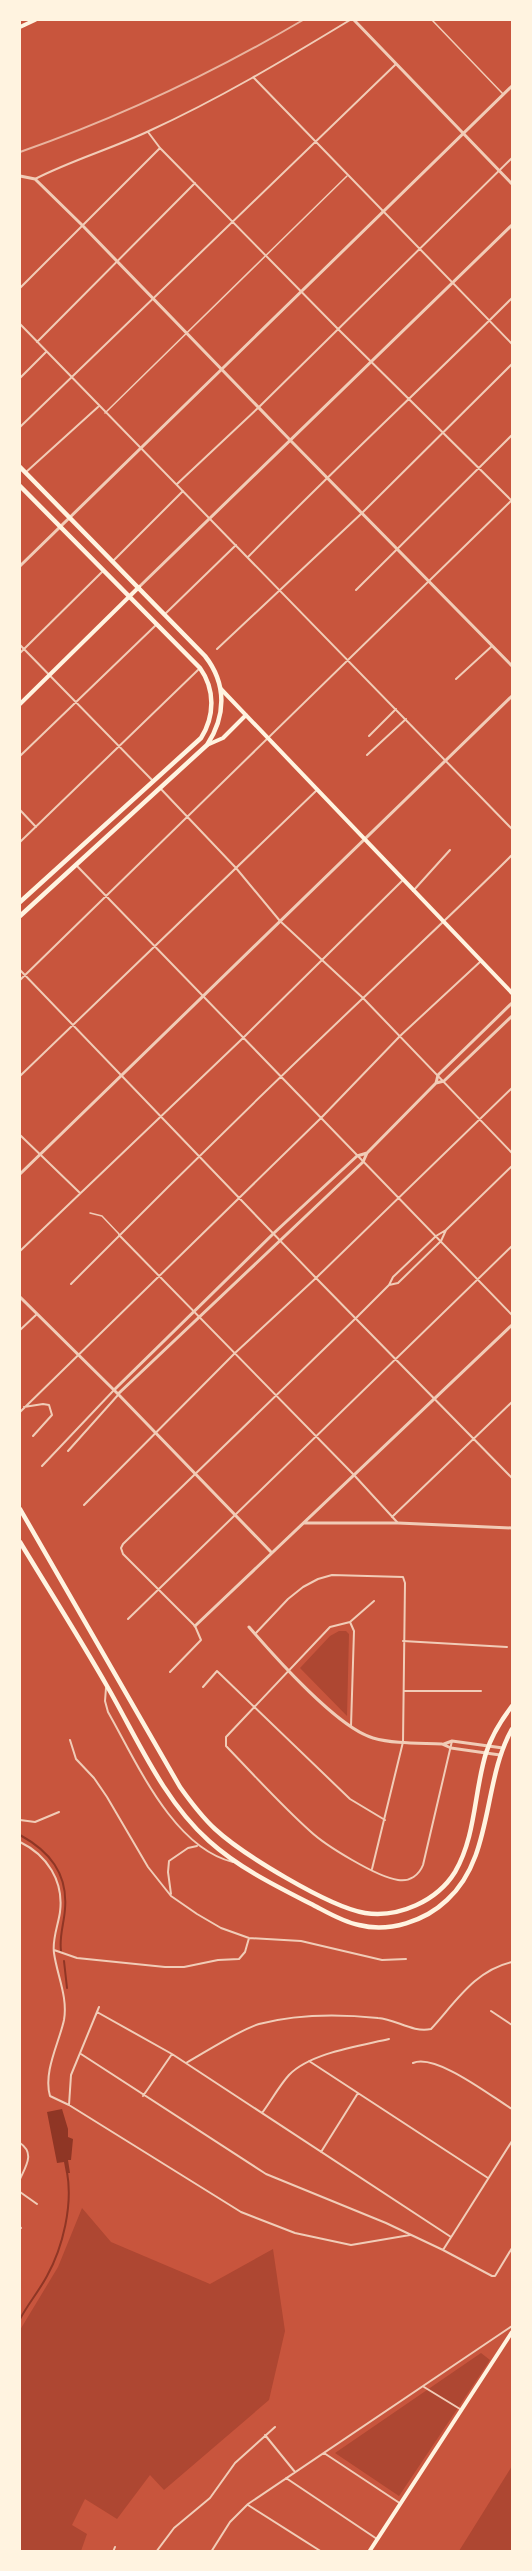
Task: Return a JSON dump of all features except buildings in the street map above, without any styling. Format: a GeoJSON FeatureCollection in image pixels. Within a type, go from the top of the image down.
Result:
{"type":"FeatureCollection","features":[{"type":"Feature","properties":{"kind":"main road"},"geometry":{"type":"LineString","coordinates":[[20,27],[35,20]]}},
{"type":"Feature","properties":{"kind":"main road"},"geometry":{"type":"LineString","coordinates":[[20,467],[68,519],[139,587],[209,661],[221,689],[513,993]]}},
{"type":"Feature","properties":{"kind":"main road"},"geometry":{"type":"LineString","coordinates":[[20,486],[200,668],[209,684],[212,700],[207,729],[201,738],[20,902]]}},
{"type":"Feature","properties":{"kind":"main road"},"geometry":{"type":"LineString","coordinates":[[20,704],[139,587]]}},
{"type":"Feature","properties":{"kind":"main road"},"geometry":{"type":"LineString","coordinates":[[20,916],[207,745],[218,724],[221,689]]}},
{"type":"Feature","properties":{"kind":"main road"},"geometry":{"type":"LineString","coordinates":[[207,745],[224,738],[246,715]]}},
{"type":"Feature","properties":{"kind":"main road"},"geometry":{"type":"LineString","coordinates":[[20,1509],[180,1787],[192,1804],[235,1846],[327,1898],[363,1913],[395,1912],[425,1901],[442,1888],[456,1870],[464,1853],[488,1746],[513,1706]]}},
{"type":"Feature","properties":{"kind":"main road"},"geometry":{"type":"LineString","coordinates":[[20,1542],[107,1685],[152,1765],[186,1816],[210,1842],[236,1863],[298,1898],[359,1925],[396,1926],[420,1919],[446,1902],[467,1877],[475,1856],[502,1748],[513,1729]]}},
{"type":"Feature","properties":{"kind":"main road"},"geometry":{"type":"LineString","coordinates":[[369,2552],[513,2332]]}},
{"type":"Feature","properties":{"kind":"street"},"geometry":{"type":"LineString","coordinates":[[34,179],[72,161],[148,132],[254,78],[352,20],[513,184]]}},
{"type":"Feature","properties":{"kind":"street"},"geometry":{"type":"LineString","coordinates":[[20,427],[396,64]]}},
{"type":"Feature","properties":{"kind":"street"},"geometry":{"type":"LineString","coordinates":[[254,78],[513,344]]}},
{"type":"Feature","properties":{"kind":"street"},"geometry":{"type":"LineString","coordinates":[[20,566],[513,86]]}},
{"type":"Feature","properties":{"kind":"street"},"geometry":{"type":"LineString","coordinates":[[20,980],[512,501],[338,329],[160,148],[148,132]]}},
{"type":"Feature","properties":{"kind":"street"},"geometry":{"type":"LineString","coordinates":[[20,288],[160,148]]}},
{"type":"Feature","properties":{"kind":"street"},"geometry":{"type":"LineString","coordinates":[[176,485],[259,407],[513,158]]}},
{"type":"Feature","properties":{"kind":"street"},"geometry":{"type":"LineString","coordinates":[[20,176],[34,179],[82,225],[513,666]]}},
{"type":"Feature","properties":{"kind":"street"},"geometry":{"type":"LineString","coordinates":[[37,342],[195,183]]}},
{"type":"Feature","properties":{"kind":"street"},"geometry":{"type":"LineString","coordinates":[[139,587],[513,225]]}},
{"type":"Feature","properties":{"kind":"street"},"geometry":{"type":"LineString","coordinates":[[248,557],[326,477],[411,399],[513,298]]}},
{"type":"Feature","properties":{"kind":"street"},"geometry":{"type":"LineString","coordinates":[[20,324],[513,829]]}},
{"type":"Feature","properties":{"kind":"street"},"geometry":{"type":"LineString","coordinates":[[20,378],[46,352]]}},
{"type":"Feature","properties":{"kind":"street"},"geometry":{"type":"LineString","coordinates":[[217,649],[362,513],[513,364]]}},
{"type":"Feature","properties":{"kind":"street"},"geometry":{"type":"LineString","coordinates":[[25,473],[98,406]]}},
{"type":"Feature","properties":{"kind":"street"},"geometry":{"type":"LineString","coordinates":[[356,590],[513,435]]}},
{"type":"Feature","properties":{"kind":"street"},"geometry":{"type":"LineString","coordinates":[[112,562],[183,491]]}},
{"type":"Feature","properties":{"kind":"street"},"geometry":{"type":"LineString","coordinates":[[164,615],[236,545]]}},
{"type":"Feature","properties":{"kind":"street"},"geometry":{"type":"LineString","coordinates":[[20,653],[104,570]]}},
{"type":"Feature","properties":{"kind":"street"},"geometry":{"type":"LineString","coordinates":[[20,756],[158,624]]}},
{"type":"Feature","properties":{"kind":"street"},"geometry":{"type":"LineString","coordinates":[[20,645],[153,781]]}},
{"type":"Feature","properties":{"kind":"street"},"geometry":{"type":"LineString","coordinates":[[456,679],[492,646]]}},
{"type":"Feature","properties":{"kind":"street"},"geometry":{"type":"LineString","coordinates":[[20,842],[200,668]]}},
{"type":"Feature","properties":{"kind":"street"},"geometry":{"type":"LineString","coordinates":[[20,1174],[513,696]]}},
{"type":"Feature","properties":{"kind":"street"},"geometry":{"type":"LineString","coordinates":[[369,736],[396,709]]}},
{"type":"Feature","properties":{"kind":"street"},"geometry":{"type":"LineString","coordinates":[[367,755],[406,719]]}},
{"type":"Feature","properties":{"kind":"street"},"geometry":{"type":"LineString","coordinates":[[160,788],[236,868],[280,921],[363,998],[513,1153]]}},
{"type":"Feature","properties":{"kind":"street"},"geometry":{"type":"LineString","coordinates":[[20,1076],[317,790]]}},
{"type":"Feature","properties":{"kind":"street"},"geometry":{"type":"LineString","coordinates":[[20,810],[36,827]]}},
{"type":"Feature","properties":{"kind":"street"},"geometry":{"type":"LineString","coordinates":[[413,891],[450,850]]}},
{"type":"Feature","properties":{"kind":"street"},"geometry":{"type":"LineString","coordinates":[[71,1284],[199,1156],[363,998],[446,922],[513,855]]}},
{"type":"Feature","properties":{"kind":"street"},"geometry":{"type":"LineString","coordinates":[[77,866],[513,1315]]}},
{"type":"Feature","properties":{"kind":"street"},"geometry":{"type":"LineString","coordinates":[[20,1251],[243,1038],[403,879]]}},
{"type":"Feature","properties":{"kind":"street"},"geometry":{"type":"LineString","coordinates":[[20,1412],[321,1118],[400,1036],[482,961]]}},
{"type":"Feature","properties":{"kind":"street"},"geometry":{"type":"LineString","coordinates":[[20,970],[316,1278],[513,1478]]}},
{"type":"Feature","properties":{"kind":"street"},"geometry":{"type":"LineString","coordinates":[[68,1451],[118,1394],[363,1162],[367,1153],[436,1083],[438,1075],[513,1003]]}},
{"type":"Feature","properties":{"kind":"street"},"geometry":{"type":"LineString","coordinates":[[436,1083],[444,1081],[513,1016]]}},
{"type":"Feature","properties":{"kind":"street"},"geometry":{"type":"LineString","coordinates":[[84,1505],[235,1353],[513,1088]]}},
{"type":"Feature","properties":{"kind":"street"},"geometry":{"type":"LineString","coordinates":[[20,1135],[39,1156],[80,1193]]}},
{"type":"Feature","properties":{"kind":"street"},"geometry":{"type":"LineString","coordinates":[[42,1466],[114,1390],[274,1233],[357,1156],[367,1153]]}},
{"type":"Feature","properties":{"kind":"street"},"geometry":{"type":"LineString","coordinates":[[170,1672],[201,1640],[201,1636],[195,1626],[123,1554],[121,1548],[123,1544],[356,1318],[389,1285],[393,1277],[513,1166]]}},
{"type":"Feature","properties":{"kind":"street"},"geometry":{"type":"LineString","coordinates":[[389,1285],[398,1283],[441,1241],[446,1230]]}},
{"type":"Feature","properties":{"kind":"street"},"geometry":{"type":"LineString","coordinates":[[119,1235],[277,1395],[398,1523]]}},
{"type":"Feature","properties":{"kind":"street"},"geometry":{"type":"LineString","coordinates":[[128,1619],[513,1246]]}},
{"type":"Feature","properties":{"kind":"street"},"geometry":{"type":"LineString","coordinates":[[20,1297],[272,1552]]}},
{"type":"Feature","properties":{"kind":"street"},"geometry":{"type":"LineString","coordinates":[[20,1330],[37,1314]]}},
{"type":"Feature","properties":{"kind":"street"},"geometry":{"type":"LineString","coordinates":[[195,1626],[513,1325]]}},
{"type":"Feature","properties":{"kind":"street"},"geometry":{"type":"LineString","coordinates":[[392,1517],[513,1402]]}},
{"type":"Feature","properties":{"kind":"street"},"geometry":{"type":"LineString","coordinates":[[24,1407],[43,1404],[49,1406],[52,1411],[52,1415],[33,1436]]}},
{"type":"Feature","properties":{"kind":"street"},"geometry":{"type":"LineString","coordinates":[[303,1523],[398,1523],[513,1528]]}},
{"type":"Feature","properties":{"kind":"street"},"geometry":{"type":"LineString","coordinates":[[255,1634],[288,1599],[318,1579],[332,1575],[403,1577],[405,1583],[403,1742],[372,1869]]}},
{"type":"Feature","properties":{"kind":"street"},"geometry":{"type":"LineString","coordinates":[[374,1601],[350,1622],[330,1627],[225,1737],[226,1746],[311,1832],[331,1847],[399,1881],[412,1878],[419,1873],[452,1741]]}},
{"type":"Feature","properties":{"kind":"street"},"geometry":{"type":"LineString","coordinates":[[350,1622],[354,1631],[351,1727]]}},
{"type":"Feature","properties":{"kind":"street"},"geometry":{"type":"LineString","coordinates":[[249,1627],[289,1670],[351,1727],[374,1738],[442,1744],[452,1741],[502,1748]]}},
{"type":"Feature","properties":{"kind":"street"},"geometry":{"type":"LineString","coordinates":[[403,1641],[507,1647]]}},
{"type":"Feature","properties":{"kind":"street"},"geometry":{"type":"LineString","coordinates":[[203,1687],[217,1671],[350,1799],[385,1820]]}},
{"type":"Feature","properties":{"kind":"street"},"geometry":{"type":"LineString","coordinates":[[107,1685],[105,1701],[108,1712],[153,1792],[197,1846],[220,1859],[236,1863]]}},
{"type":"Feature","properties":{"kind":"street"},"geometry":{"type":"LineString","coordinates":[[404,1691],[481,1691]]}},
{"type":"Feature","properties":{"kind":"street"},"geometry":{"type":"LineString","coordinates":[[70,1740],[76,1759],[94,1778],[148,1867],[171,1896],[221,1928],[249,1938],[301,1941],[382,1960],[406,1959]]}},
{"type":"Feature","properties":{"kind":"street"},"geometry":{"type":"LineString","coordinates":[[442,1744],[451,1748],[500,1755]]}},
{"type":"Feature","properties":{"kind":"street"},"geometry":{"type":"LineString","coordinates":[[20,1820],[35,1822],[59,1812]]}},
{"type":"Feature","properties":{"kind":"street"},"geometry":{"type":"LineString","coordinates":[[20,1842],[30,1847],[47,1863],[57,1878],[61,1898],[54,1950],[65,2006],[48,2082],[50,2096],[69,2105],[241,2212],[296,2233],[351,2245],[410,2235]]}},
{"type":"Feature","properties":{"kind":"street"},"geometry":{"type":"LineString","coordinates":[[171,1896],[169,1861],[188,1848],[197,1846]]}},
{"type":"Feature","properties":{"kind":"street"},"geometry":{"type":"LineString","coordinates":[[54,1950],[77,1958],[115,1963],[184,1967],[218,1960],[239,1959],[245,1952],[249,1938]]}},
{"type":"Feature","properties":{"kind":"street"},"geometry":{"type":"LineString","coordinates":[[186,2063],[257,2024],[314,2015],[390,2019],[416,2029],[430,2029],[459,1995],[477,1979],[499,1965],[513,1962]]}},
{"type":"Feature","properties":{"kind":"street"},"geometry":{"type":"LineString","coordinates":[[69,2105],[71,2075],[99,2007]]}},
{"type":"Feature","properties":{"kind":"street"},"geometry":{"type":"LineString","coordinates":[[491,2011],[513,2025]]}},
{"type":"Feature","properties":{"kind":"street"},"geometry":{"type":"LineString","coordinates":[[97,2013],[172,2054],[451,2236]]}},
{"type":"Feature","properties":{"kind":"street"},"geometry":{"type":"LineString","coordinates":[[262,2113],[289,2075],[309,2061],[389,2040]]}},
{"type":"Feature","properties":{"kind":"street"},"geometry":{"type":"LineString","coordinates":[[81,2054],[266,2174],[410,2235],[494,2277],[513,2248]]}},
{"type":"Feature","properties":{"kind":"street"},"geometry":{"type":"LineString","coordinates":[[143,2096],[172,2054]]}},
{"type":"Feature","properties":{"kind":"street"},"geometry":{"type":"LineString","coordinates":[[413,2063],[420,2060],[430,2062],[456,2074],[513,2109]]}},
{"type":"Feature","properties":{"kind":"street"},"geometry":{"type":"LineString","coordinates":[[309,2061],[488,2178]]}},
{"type":"Feature","properties":{"kind":"street"},"geometry":{"type":"LineString","coordinates":[[321,2152],[358,2093]]}},
{"type":"Feature","properties":{"kind":"street"},"geometry":{"type":"LineString","coordinates":[[443,2250],[513,2140]]}},
{"type":"Feature","properties":{"kind":"street"},"geometry":{"type":"LineString","coordinates":[[20,2143],[29,2155],[20,2179]]}},
{"type":"Feature","properties":{"kind":"street"},"geometry":{"type":"LineString","coordinates":[[20,2192],[38,2204]]}},
{"type":"Feature","properties":{"kind":"street"},"geometry":{"type":"LineString","coordinates":[[211,2552],[230,2522],[248,2504],[513,2326]]}},
{"type":"Feature","properties":{"kind":"street"},"geometry":{"type":"LineString","coordinates":[[424,2387],[462,2410]]}},
{"type":"Feature","properties":{"kind":"street"},"geometry":{"type":"LineString","coordinates":[[156,2552],[174,2528],[210,2498],[235,2463],[275,2427]]}},
{"type":"Feature","properties":{"kind":"street"},"geometry":{"type":"LineString","coordinates":[[265,2435],[295,2472]]}},
{"type":"Feature","properties":{"kind":"street"},"geometry":{"type":"LineString","coordinates":[[324,2453],[401,2504]]}},
{"type":"Feature","properties":{"kind":"street"},"geometry":{"type":"LineString","coordinates":[[286,2478],[377,2539]]}},
{"type":"Feature","properties":{"kind":"street"},"geometry":{"type":"LineString","coordinates":[[248,2504],[322,2552]]}},
{"type":"Feature","properties":{"kind":"street"},"geometry":{"type":"LineString","coordinates":[[113,2552],[115,2547]]}},
{"type":"Feature","properties":{"kind":"lane"},"geometry":{"type":"LineString","coordinates":[[432,20],[504,94]]}},
{"type":"Feature","properties":{"kind":"lane"},"geometry":{"type":"LineString","coordinates":[[105,413],[348,175]]}},
{"type":"Feature","properties":{"kind":"lane"},"geometry":{"type":"LineString","coordinates":[[90,1213],[102,1216],[119,1235]]}},
{"type":"Feature","properties":{"kind":"shaded area"},"geometry":{"type":"Polygon","coordinates":[[[339,1631],[346,1631],[349,1634],[347,1716],[300,1668],[330,1636],[339,1631]]]}},
{"type":"Feature","properties":{"kind":"shaded area"},"geometry":{"type":"Polygon","coordinates":[[[62,2109],[68,2137],[73,2139],[71,2160],[68,2160],[70,2173],[66,2173],[64,2162],[57,2163],[47,2112],[62,2109]]]}},
{"type":"Feature","properties":{"kind":"shaded area"},"geometry":{"type":"Polygon","coordinates":[[[82,2208],[111,2242],[210,2284],[273,2249],[285,2331],[269,2400],[164,2490],[150,2475],[117,2519],[85,2499],[72,2525],[87,2534],[81,2551],[20,2551],[20,2330],[58,2267],[82,2208]]]}},
{"type":"Feature","properties":{"kind":"shaded area"},"geometry":{"type":"Polygon","coordinates":[[[481,2353],[490,2360],[399,2496],[335,2453],[481,2353]]]}},
{"type":"Feature","properties":{"kind":"shaded area"},"geometry":{"type":"Polygon","coordinates":[[[512,2466],[512,2551],[459,2551],[512,2466]]]}},
{"type":"Feature","properties":{"kind":"waterway"},"geometry":{"type":"LineString","coordinates":[[20,1835],[40,1848],[60,1874],[65,1896],[61,1951]]}},
{"type":"Feature","properties":{"kind":"waterway"},"geometry":{"type":"LineString","coordinates":[[64,1961],[67,1988]]}},
{"type":"Feature","properties":{"kind":"waterway"},"geometry":{"type":"LineString","coordinates":[[20,2319],[47,2276],[58,2252],[68,2212],[67,2172]]}},
{"type":"Feature","properties":{"kind":"railway"},"geometry":{"type":"LineString","coordinates":[[20,152],[57,139],[164,93],[235,58],[303,20]]}}]}
